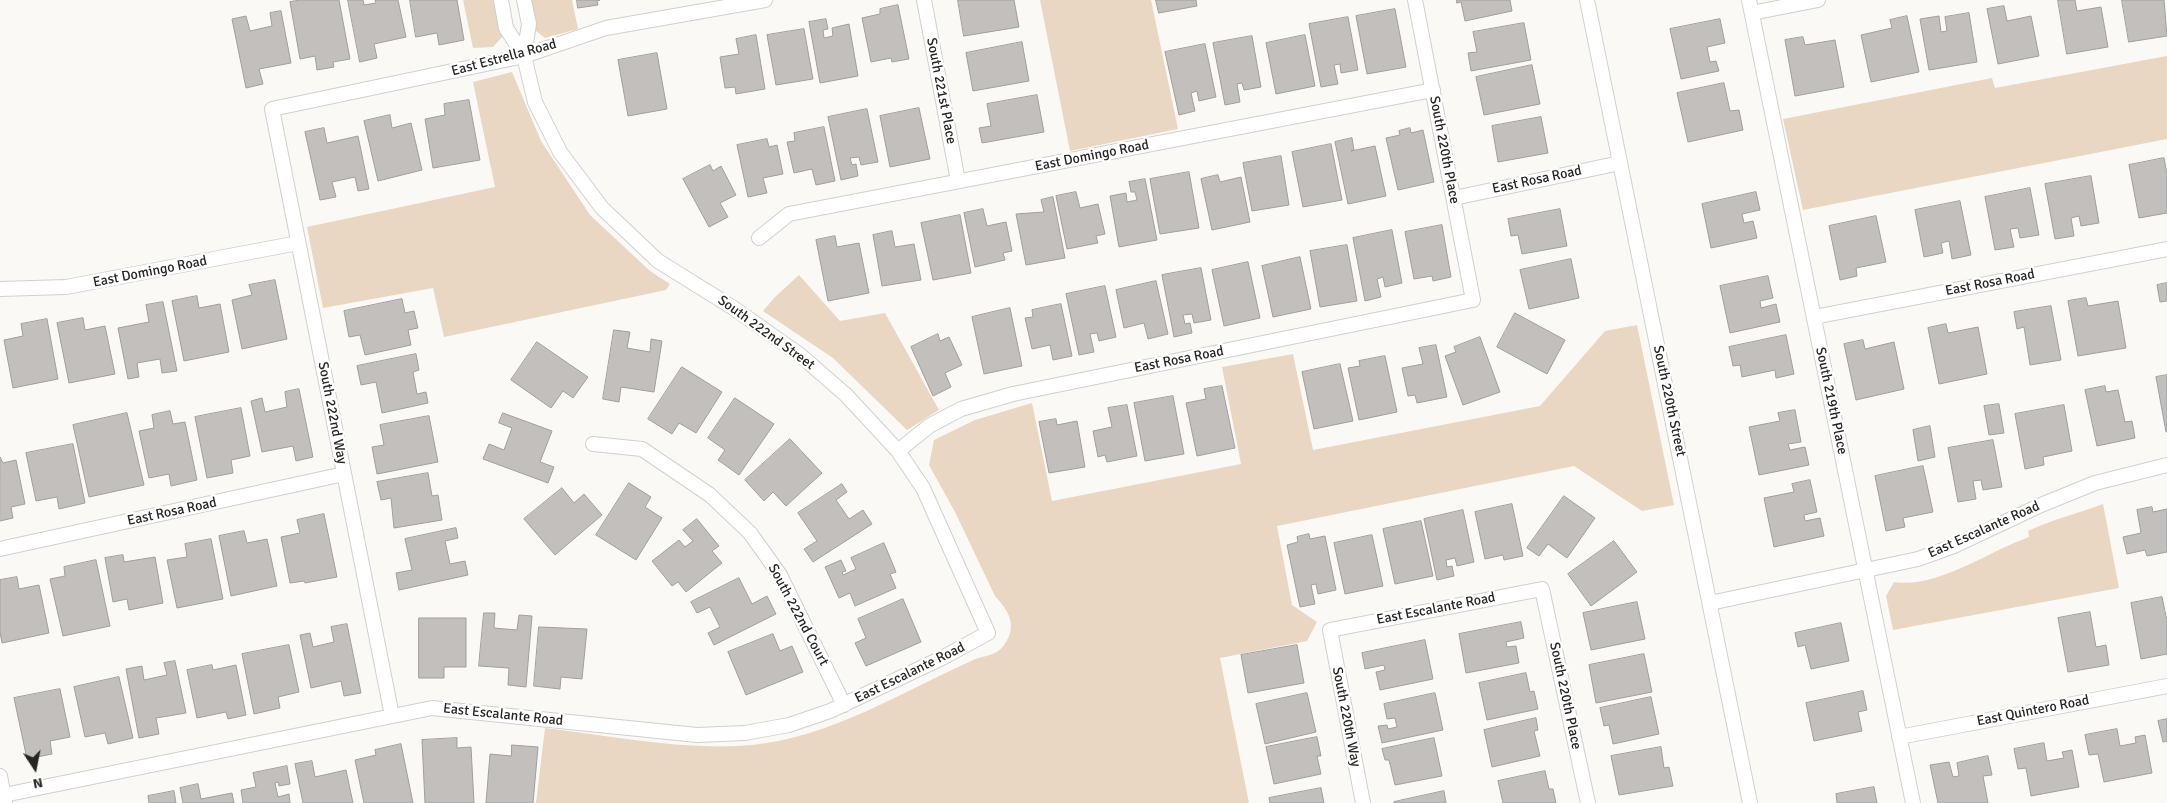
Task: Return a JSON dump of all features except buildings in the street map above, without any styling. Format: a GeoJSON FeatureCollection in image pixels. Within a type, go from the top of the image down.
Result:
{"type":"FeatureCollection","features":[{"type":"Feature","properties":{"kind":"street","name":"South 222nd Street"},"geometry":{"type":"LineString","coordinates":[[501,0],[506,28],[524,56],[535,102],[560,152],[602,208],[658,261],[732,307],[800,354],[846,395],[898,451],[923,488],[988,633]]}},
{"type":"Feature","properties":{"kind":"street","name":"South 222nd Street"},"geometry":{"type":"LineString","coordinates":[[524,0],[529,24],[524,56]]}},
{"type":"Feature","properties":{"kind":"street","name":"East Estrella Road"},"geometry":{"type":"LineString","coordinates":[[272,110],[524,56],[606,28],[766,0]]}},
{"type":"Feature","properties":{"kind":"street","name":"South 221st Place"},"geometry":{"type":"LineString","coordinates":[[924,0],[958,181]]}},
{"type":"Feature","properties":{"kind":"street","name":"South 220th Place"},"geometry":{"type":"LineString","coordinates":[[1415,0],[1474,300]]}},
{"type":"Feature","properties":{"kind":"street","name":"South 220th Street"},"geometry":{"type":"LineString","coordinates":[[1587,0],[1750,803]]}},
{"type":"Feature","properties":{"kind":"street"},"geometry":{"type":"LineString","coordinates":[[1751,6],[1818,0]]}},
{"type":"Feature","properties":{"kind":"street","name":"South 219th Place"},"geometry":{"type":"LineString","coordinates":[[1751,6],[1913,803]]}},
{"type":"Feature","properties":{"kind":"street","name":"East Domingo Road"},"geometry":{"type":"LineString","coordinates":[[759,238],[789,214],[1433,90]]}},
{"type":"Feature","properties":{"kind":"street","name":"South 222nd Way"},"geometry":{"type":"LineString","coordinates":[[272,110],[392,716]]}},
{"type":"Feature","properties":{"kind":"street","name":"East Rosa Road"},"geometry":{"type":"LineString","coordinates":[[1454,198],[1620,163]]}},
{"type":"Feature","properties":{"kind":"street","name":"East Domingo Road"},"geometry":{"type":"LineString","coordinates":[[0,289],[66,287],[298,243]]}},
{"type":"Feature","properties":{"kind":"street","name":"East Rosa Road"},"geometry":{"type":"LineString","coordinates":[[1814,317],[2167,249]]}},
{"type":"Feature","properties":{"kind":"street","name":"East Rosa Road"},"geometry":{"type":"LineString","coordinates":[[898,451],[929,426],[961,409],[1013,394],[1474,300]]}},
{"type":"Feature","properties":{"kind":"street","name":"South 222nd Court"},"geometry":{"type":"LineString","coordinates":[[593,444],[642,450],[710,495],[750,533],[780,575],[844,705]]}},
{"type":"Feature","properties":{"kind":"street","name":"East Escalante Road"},"geometry":{"type":"LineString","coordinates":[[1710,603],[1918,559],[1954,546],[2041,505],[2095,483],[2167,465]]}},
{"type":"Feature","properties":{"kind":"street","name":"East Rosa Road"},"geometry":{"type":"LineString","coordinates":[[0,550],[344,474]]}},
{"type":"Feature","properties":{"kind":"street","name":"South 220th Place"},"geometry":{"type":"LineString","coordinates":[[1542,589],[1588,803]]}},
{"type":"Feature","properties":{"kind":"street","name":"East Escalante Road"},"geometry":{"type":"LineString","coordinates":[[1330,630],[1542,589]]}},
{"type":"Feature","properties":{"kind":"street","name":"South 220th Way"},"geometry":{"type":"LineString","coordinates":[[1330,630],[1363,803]]}},
{"type":"Feature","properties":{"kind":"street","name":"East Escalante Road"},"geometry":{"type":"LineString","coordinates":[[5,799],[432,708],[697,735],[744,733],[789,725],[844,705],[942,658],[988,633]]}},
{"type":"Feature","properties":{"kind":"street","name":"East Quintero Road"},"geometry":{"type":"LineString","coordinates":[[1899,737],[2167,686]]}},
{"type":"Feature","properties":{"kind":"street"},"geometry":{"type":"LineString","coordinates":[[0,776],[5,799]]}},
{"type":"Feature","properties":{"kind":"shaded area"},"geometry":{"type":"Polygon","coordinates":[[[463,0],[496,0],[503,36],[493,47],[473,48],[463,0]]]}},
{"type":"Feature","properties":{"kind":"shaded area"},"geometry":{"type":"Polygon","coordinates":[[[531,0],[572,0],[578,29],[545,38],[536,31],[531,0]]]}},
{"type":"Feature","properties":{"kind":"shaded area"},"geometry":{"type":"Polygon","coordinates":[[[1040,0],[1151,0],[1178,129],[1070,151],[1040,0]]]}},
{"type":"Feature","properties":{"kind":"shaded area"},"geometry":{"type":"Polygon","coordinates":[[[2167,56],[2167,139],[1803,210],[1783,119],[1992,78],[1995,88],[2167,56]]]}},
{"type":"Feature","properties":{"kind":"shaded area"},"geometry":{"type":"Polygon","coordinates":[[[512,72],[541,141],[590,215],[650,271],[670,284],[666,290],[444,337],[433,288],[323,308],[307,227],[495,187],[473,82],[512,72]]]}},
{"type":"Feature","properties":{"kind":"shaded area"},"geometry":{"type":"Polygon","coordinates":[[[799,275],[840,321],[885,313],[939,410],[907,430],[833,358],[763,311],[799,275]]]}},
{"type":"Feature","properties":{"kind":"shaded area"},"geometry":{"type":"Polygon","coordinates":[[[1637,325],[1674,505],[1642,511],[1574,466],[1277,526],[1292,605],[1317,622],[1307,641],[1220,658],[1249,803],[536,803],[545,728],[648,742],[700,746],[752,745],[781,740],[810,733],[864,712],[975,659],[993,654],[1001,649],[1010,631],[1011,625],[1008,613],[995,596],[955,512],[929,465],[934,440],[975,420],[1032,403],[1052,501],[1241,464],[1222,367],[1293,354],[1313,450],[1540,406],[1605,331],[1637,325]]]}},
{"type":"Feature","properties":{"kind":"shaded area"},"geometry":{"type":"Polygon","coordinates":[[[2103,504],[2119,588],[1893,630],[1886,596],[1894,582],[1911,583],[1945,575],[2029,537],[2028,531],[2103,504]]]}}]}
